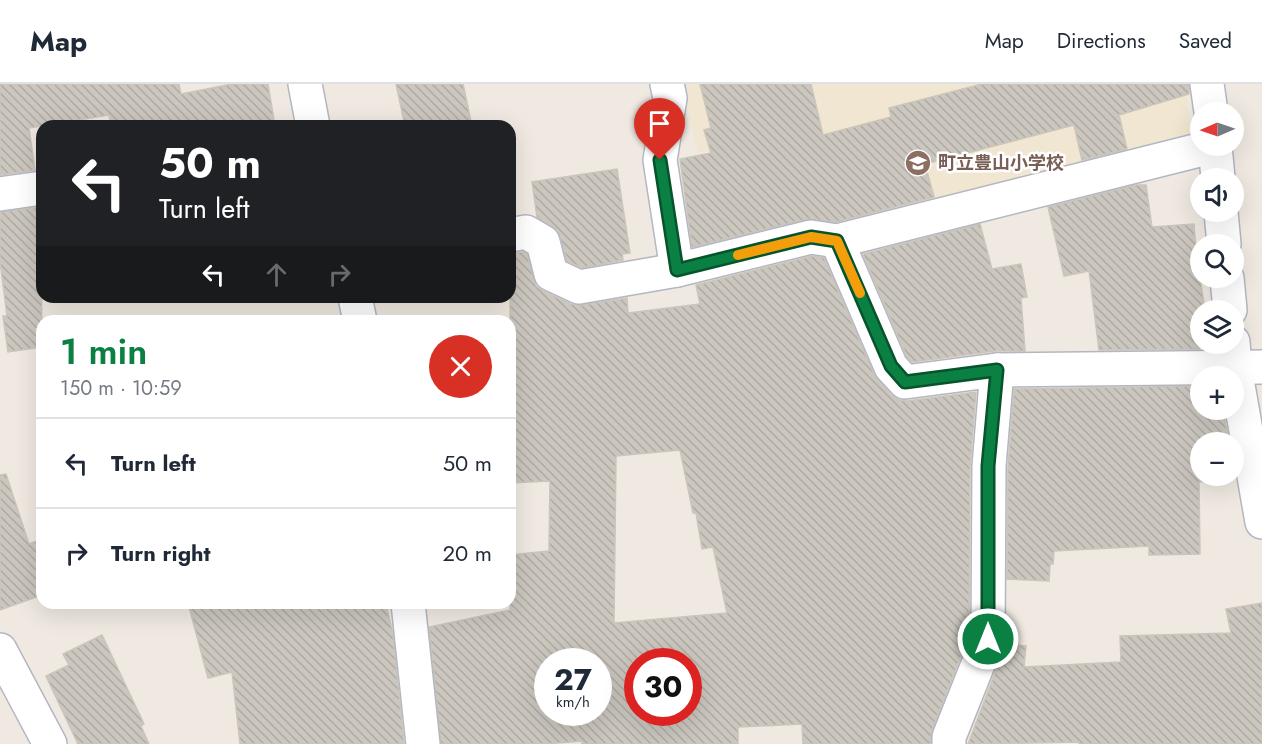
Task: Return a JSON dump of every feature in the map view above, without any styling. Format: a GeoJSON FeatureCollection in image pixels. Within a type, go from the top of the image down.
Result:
{"type":"FeatureCollection","features":[{"type":"Feature","properties":{"kind":"street"},"geometry":{"type":"LineString","coordinates":[[305,84],[312,120]]}},
{"type":"Feature","properties":{"kind":"street"},"geometry":{"type":"LineString","coordinates":[[667,84],[670,98],[660,160],[677,270]]}},
{"type":"Feature","properties":{"kind":"street"},"geometry":{"type":"LineString","coordinates":[[1207,84],[1210,102]]}},
{"type":"Feature","properties":{"kind":"street"},"geometry":{"type":"LineString","coordinates":[[516,234],[526,232],[543,242],[551,274],[579,287],[677,270],[811,237],[837,241],[1190,152]]}},
{"type":"Feature","properties":{"kind":"street"},"geometry":{"type":"LineString","coordinates":[[0,194],[36,189]]}},
{"type":"Feature","properties":{"kind":"street"},"geometry":{"type":"LineString","coordinates":[[837,241],[891,366],[905,382],[997,370],[1243,359],[1262,522]]}},
{"type":"Feature","properties":{"kind":"street"},"geometry":{"type":"LineString","coordinates":[[950,744],[949,737],[988,639],[988,466],[997,370]]}},
{"type":"Feature","properties":{"kind":"street"},"geometry":{"type":"LineString","coordinates":[[409,609],[423,744]]}},
{"type":"Feature","properties":{"kind":"street"},"geometry":{"type":"LineString","coordinates":[[0,650],[50,744]]}},
{"type":"Feature","properties":{"kind":"shaded area","name":"町立豊山小学校"},"geometry":{"type":"Polygon","coordinates":[[[681,84],[1185,84],[1190,131],[1190,140],[767,241],[751,172],[726,148],[698,153],[681,84]]]}},
{"type":"Feature","properties":{"kind":"building"},"geometry":{"type":"Polygon","coordinates":[[[0,84],[179,84],[181,94],[232,84],[268,84],[274,120],[110,120],[109,115],[78,120],[36,120],[36,127],[29,128],[35,170],[0,175],[0,84]]]}},
{"type":"Feature","properties":{"kind":"building"},"geometry":{"type":"Polygon","coordinates":[[[396,84],[463,84],[471,120],[404,120],[396,84]]]}},
{"type":"Feature","properties":{"kind":"building","name":"町立豊山小学校"},"geometry":{"type":"Polygon","coordinates":[[[700,84],[811,84],[823,135],[891,117],[889,108],[982,84],[1189,84],[1189,94],[1119,115],[1127,149],[1082,160],[1074,125],[925,164],[934,197],[836,222],[807,219],[692,247],[680,159],[711,153],[704,130],[711,128],[700,84]]]}},
{"type":"Feature","properties":{"kind":"building"},"geometry":{"type":"Polygon","coordinates":[[[617,169],[630,253],[622,254],[623,260],[582,268],[567,261],[558,230],[537,217],[532,182],[617,169]]]}},
{"type":"Feature","properties":{"kind":"building"},"geometry":{"type":"Polygon","coordinates":[[[1136,185],[1146,185],[1152,227],[1194,224],[1195,234],[1190,234],[1190,288],[1202,288],[1203,300],[1190,300],[1190,349],[1099,350],[1089,271],[1064,276],[1048,207],[1136,185]]]}},
{"type":"Feature","properties":{"kind":"building"},"geometry":{"type":"Polygon","coordinates":[[[36,208],[36,303],[42,303],[42,315],[36,315],[36,348],[8,352],[3,316],[7,316],[0,261],[0,212],[36,208]]]}},
{"type":"Feature","properties":{"kind":"building"},"geometry":{"type":"Polygon","coordinates":[[[980,224],[992,269],[1021,264],[1027,297],[1021,298],[1025,351],[995,351],[912,362],[907,357],[863,254],[980,224]]]}},
{"type":"Feature","properties":{"kind":"building"},"geometry":{"type":"Polygon","coordinates":[[[516,253],[527,254],[536,286],[543,291],[571,304],[582,305],[627,298],[628,313],[700,304],[696,285],[812,256],[824,258],[874,374],[891,395],[899,400],[907,401],[976,392],[970,466],[969,635],[932,730],[930,744],[803,744],[802,724],[738,727],[738,744],[582,744],[582,741],[545,744],[441,744],[429,627],[516,609],[516,554],[549,551],[550,481],[516,483],[516,315],[510,315],[510,303],[516,303],[516,253]],[[680,450],[616,456],[614,623],[727,613],[713,547],[702,549],[696,513],[693,513],[680,450]]]}},
{"type":"Feature","properties":{"kind":"building"},"geometry":{"type":"Polygon","coordinates":[[[1190,386],[1190,420],[1225,420],[1227,432],[1190,432],[1190,486],[1199,486],[1200,554],[1149,555],[1149,546],[1054,551],[1053,564],[1050,564],[1049,581],[1007,579],[1008,467],[1014,389],[1190,386]]]}},
{"type":"Feature","properties":{"kind":"building"},"geometry":{"type":"Polygon","coordinates":[[[6,474],[29,544],[36,541],[36,597],[0,610],[0,475],[6,474]]]}},
{"type":"Feature","properties":{"kind":"building"},"geometry":{"type":"Polygon","coordinates":[[[1262,603],[1262,744],[1079,744],[1079,742],[968,744],[1006,644],[1026,646],[1024,667],[1121,662],[1120,636],[1231,633],[1226,609],[1262,603]]]}},
{"type":"Feature","properties":{"kind":"building"},"geometry":{"type":"Polygon","coordinates":[[[190,609],[387,609],[393,635],[404,744],[240,744],[232,672],[208,678],[190,609]]]}},
{"type":"Feature","properties":{"kind":"building"},"geometry":{"type":"Polygon","coordinates":[[[102,635],[144,724],[141,726],[149,744],[78,744],[46,676],[69,665],[63,654],[102,635]]]}},
{"type":"Feature","properties":{"kind":"slow traffic"},"geometry":{"type":"LineString","coordinates":[[738,255],[811,237],[837,241],[860,293]]}},
{"type":"Feature","properties":{"kind":"place","name":"町立豊山小学校"},"geometry":{"type":"Point","coordinates":[918,163]}},
{"type":"Feature","properties":{"kind":"route"},"geometry":{"type":"LineString","coordinates":[[660,160],[677,270],[811,237],[837,241],[891,366],[905,382],[997,370],[988,466],[988,639]]}}]}
